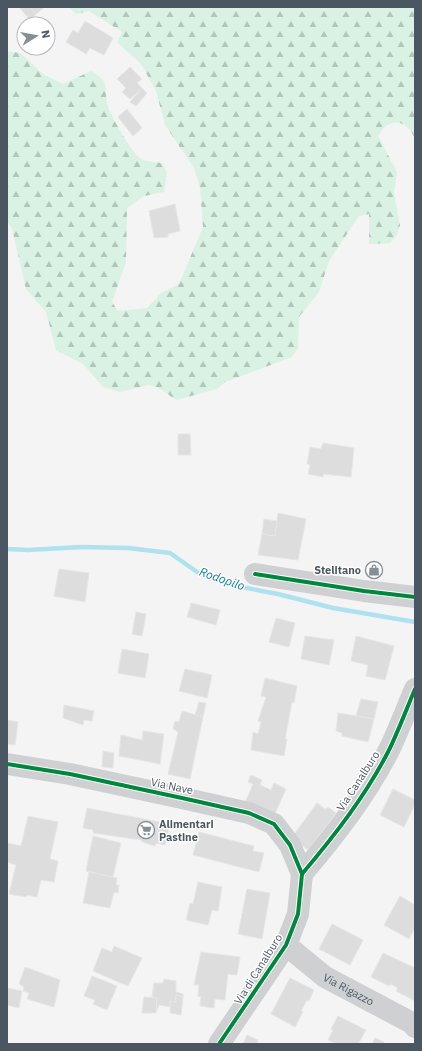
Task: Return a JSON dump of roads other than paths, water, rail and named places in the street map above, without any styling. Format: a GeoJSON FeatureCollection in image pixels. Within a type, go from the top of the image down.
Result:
{"type":"FeatureCollection","features":[{"type":"Feature","properties":{"kind":"street"},"geometry":{"type":"LineString","coordinates":[[255,574],[364,591],[415,597]]}},
{"type":"Feature","properties":{"kind":"street","name":"Via Canalburo"},"geometry":{"type":"LineString","coordinates":[[302,874],[352,810],[375,775],[390,748],[415,689]]}},
{"type":"Feature","properties":{"kind":"street","name":"Via Nave"},"geometry":{"type":"LineString","coordinates":[[7,764],[70,774],[249,813],[274,824],[290,845],[302,874]]}},
{"type":"Feature","properties":{"kind":"street","name":"Via di Canalburo"},"geometry":{"type":"LineString","coordinates":[[219,1044],[286,945],[298,914],[302,874]]}},
{"type":"Feature","properties":{"kind":"street","name":"Via Rigazzo"},"geometry":{"type":"LineString","coordinates":[[286,945],[325,977],[412,1023],[415,1027]]}},
{"type":"Feature","properties":{"kind":"waterway","name":"Rodopilo"},"geometry":{"type":"LineString","coordinates":[[7,549],[28,550],[81,547],[128,548],[170,553],[200,574],[236,586],[278,594],[333,608],[415,622]]}},
{"type":"Feature","properties":{"kind":"place","name":"Stelitano"},"geometry":{"type":"Point","coordinates":[374,570]}},
{"type":"Feature","properties":{"kind":"place","name":"Alimentari Pastine"},"geometry":{"type":"Point","coordinates":[146,830]}}]}
